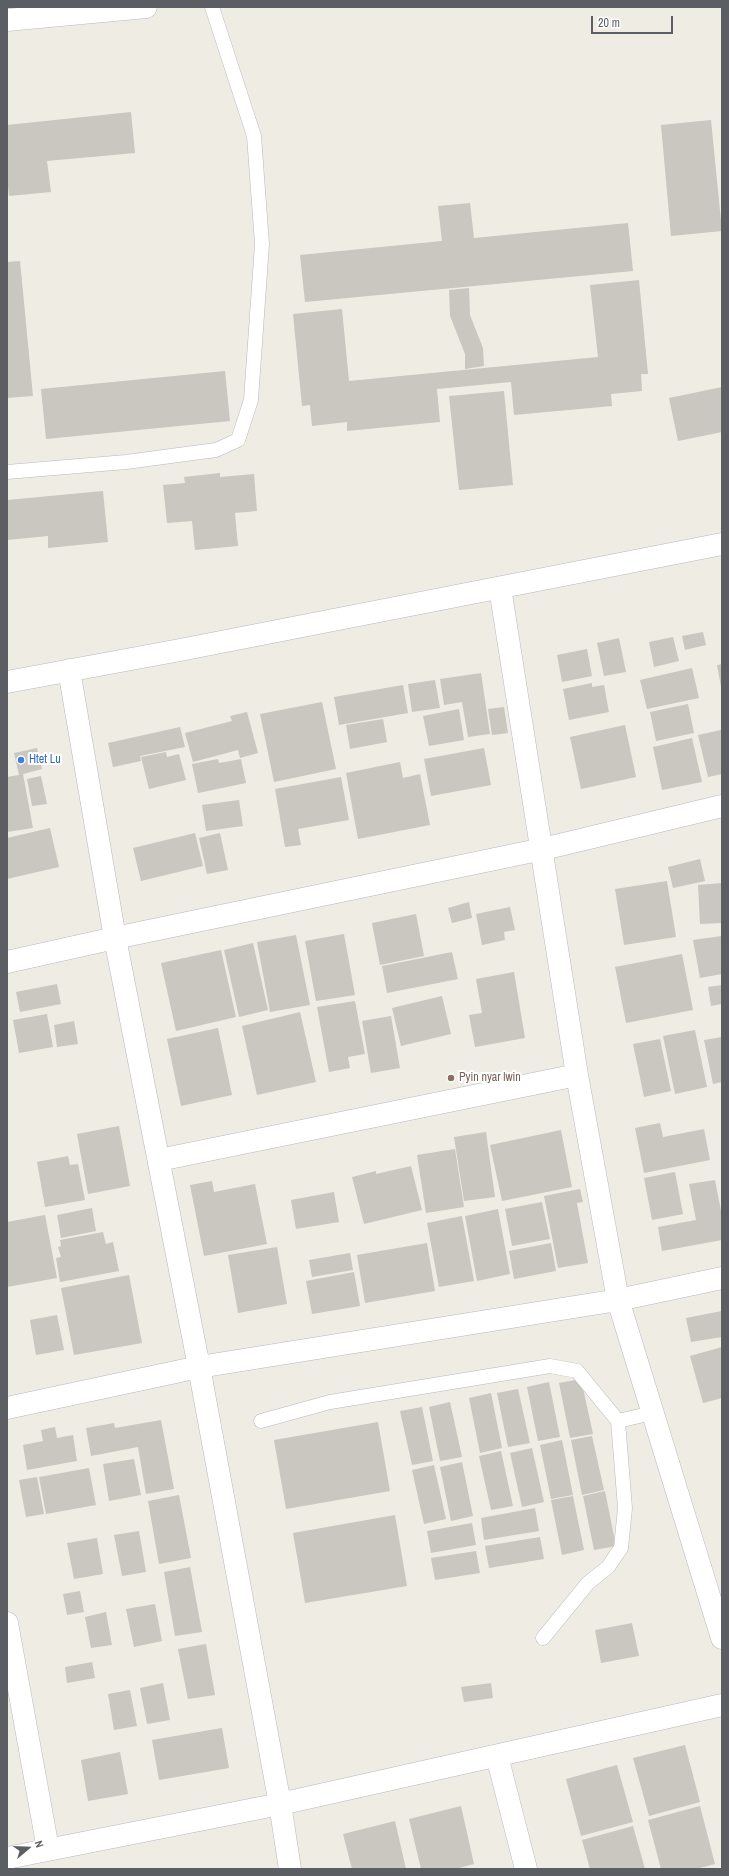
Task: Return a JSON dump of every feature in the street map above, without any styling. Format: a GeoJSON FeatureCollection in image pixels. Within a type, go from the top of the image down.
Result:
{"type":"FeatureCollection","features":[{"type":"Feature","properties":{"kind":"street"},"geometry":{"type":"LineString","coordinates":[[7,20],[146,7]]}},
{"type":"Feature","properties":{"kind":"street"},"geometry":{"type":"LineString","coordinates":[[7,682],[180,650],[722,544]]}},
{"type":"Feature","properties":{"kind":"street"},"geometry":{"type":"LineString","coordinates":[[500,588],[543,849],[577,1075],[618,1300],[722,1638]]}},
{"type":"Feature","properties":{"kind":"street"},"geometry":{"type":"LineString","coordinates":[[69,670],[115,938],[199,1367],[280,1804],[290,1869]]}},
{"type":"Feature","properties":{"kind":"street"},"geometry":{"type":"LineString","coordinates":[[7,962],[115,938],[543,849],[722,806]]}},
{"type":"Feature","properties":{"kind":"street"},"geometry":{"type":"LineString","coordinates":[[159,1160],[577,1075]]}},
{"type":"Feature","properties":{"kind":"street"},"geometry":{"type":"LineString","coordinates":[[7,1408],[199,1367],[618,1300],[722,1278]]}},
{"type":"Feature","properties":{"kind":"street"},"geometry":{"type":"LineString","coordinates":[[7,1623],[48,1849]]}},
{"type":"Feature","properties":{"kind":"street"},"geometry":{"type":"LineString","coordinates":[[7,1858],[280,1804],[722,1705]]}},
{"type":"Feature","properties":{"kind":"street"},"geometry":{"type":"LineString","coordinates":[[497,1756],[526,1869]]}},
{"type":"Feature","properties":{"kind":"lane"},"geometry":{"type":"LineString","coordinates":[[7,472],[126,462],[216,450],[238,440],[252,400],[262,244],[254,136],[212,7]]}},
{"type":"Feature","properties":{"kind":"lane"},"geometry":{"type":"LineString","coordinates":[[261,1421],[330,1402],[550,1366],[577,1371],[618,1420],[625,1508],[622,1548],[608,1567],[588,1583],[543,1638]]}},
{"type":"Feature","properties":{"kind":"lane"},"geometry":{"type":"LineString","coordinates":[[618,1420],[652,1413]]}},
{"type":"Feature","properties":{"kind":"building"},"geometry":{"type":"Polygon","coordinates":[[[131,112],[135,153],[47,161],[51,192],[9,196],[7,176],[7,125],[131,112]]]}},
{"type":"Feature","properties":{"kind":"building"},"geometry":{"type":"Polygon","coordinates":[[[711,120],[722,231],[671,236],[661,125],[711,120]]]}},
{"type":"Feature","properties":{"kind":"building"},"geometry":{"type":"Polygon","coordinates":[[[470,203],[474,238],[628,223],[633,271],[305,302],[300,255],[442,241],[438,206],[470,203]]]}},
{"type":"Feature","properties":{"kind":"building"},"geometry":{"type":"Polygon","coordinates":[[[20,261],[33,396],[7,398],[7,262],[20,261]]]}},
{"type":"Feature","properties":{"kind":"building"},"geometry":{"type":"Polygon","coordinates":[[[639,280],[648,374],[641,374],[642,391],[611,394],[612,406],[514,415],[511,382],[437,389],[440,422],[347,431],[347,422],[312,426],[310,405],[302,406],[293,314],[342,309],[349,381],[598,357],[590,285],[639,280]]]}},
{"type":"Feature","properties":{"kind":"building"},"geometry":{"type":"Polygon","coordinates":[[[469,288],[470,315],[483,348],[484,366],[465,369],[465,354],[450,316],[449,290],[469,288]]]}},
{"type":"Feature","properties":{"kind":"building"},"geometry":{"type":"Polygon","coordinates":[[[225,371],[230,421],[46,439],[41,389],[225,371]]]}},
{"type":"Feature","properties":{"kind":"building"},"geometry":{"type":"Polygon","coordinates":[[[722,387],[722,432],[678,441],[669,398],[722,387]]]}},
{"type":"Feature","properties":{"kind":"building"},"geometry":{"type":"Polygon","coordinates":[[[504,391],[513,485],[459,490],[449,396],[504,391]]]}},
{"type":"Feature","properties":{"kind":"building"},"geometry":{"type":"Polygon","coordinates":[[[220,473],[220,477],[254,474],[257,511],[235,513],[238,546],[195,550],[192,521],[167,523],[163,485],[185,483],[184,477],[220,473]]]}},
{"type":"Feature","properties":{"kind":"building"},"geometry":{"type":"Polygon","coordinates":[[[103,491],[108,542],[48,548],[48,536],[7,540],[7,500],[103,491]]]}},
{"type":"Feature","properties":{"kind":"building"},"geometry":{"type":"Polygon","coordinates":[[[703,632],[706,645],[685,650],[682,636],[703,632]]]}},
{"type":"Feature","properties":{"kind":"building"},"geometry":{"type":"Polygon","coordinates":[[[673,637],[679,661],[654,667],[649,642],[673,637]]]}},
{"type":"Feature","properties":{"kind":"building"},"geometry":{"type":"Polygon","coordinates":[[[619,638],[626,672],[604,676],[597,643],[619,638]]]}},
{"type":"Feature","properties":{"kind":"building"},"geometry":{"type":"Polygon","coordinates":[[[587,649],[592,676],[562,682],[557,655],[587,649]]]}},
{"type":"Feature","properties":{"kind":"building"},"geometry":{"type":"Polygon","coordinates":[[[722,664],[722,687],[721,687],[717,665],[722,664]]]}},
{"type":"Feature","properties":{"kind":"building"},"geometry":{"type":"Polygon","coordinates":[[[692,668],[699,698],[647,709],[640,680],[692,668]]]}},
{"type":"Feature","properties":{"kind":"building"},"geometry":{"type":"Polygon","coordinates":[[[481,673],[490,734],[468,737],[462,702],[444,705],[440,679],[481,673]]]}},
{"type":"Feature","properties":{"kind":"building"},"geometry":{"type":"Polygon","coordinates":[[[435,680],[440,708],[412,712],[408,684],[435,680]]]}},
{"type":"Feature","properties":{"kind":"building"},"geometry":{"type":"Polygon","coordinates":[[[592,683],[592,687],[604,685],[609,712],[569,720],[563,689],[592,683]]]}},
{"type":"Feature","properties":{"kind":"building"},"geometry":{"type":"Polygon","coordinates":[[[403,685],[408,713],[339,725],[334,697],[403,685]]]}},
{"type":"Feature","properties":{"kind":"building"},"geometry":{"type":"Polygon","coordinates":[[[322,702],[336,769],[274,782],[260,714],[322,702]]]}},
{"type":"Feature","properties":{"kind":"building"},"geometry":{"type":"Polygon","coordinates":[[[688,704],[694,733],[656,741],[650,712],[688,704]]]}},
{"type":"Feature","properties":{"kind":"building"},"geometry":{"type":"Polygon","coordinates":[[[504,707],[508,733],[492,735],[488,709],[504,707]]]}},
{"type":"Feature","properties":{"kind":"building"},"geometry":{"type":"Polygon","coordinates":[[[459,709],[464,740],[429,746],[423,716],[459,709]]]}},
{"type":"Feature","properties":{"kind":"building"},"geometry":{"type":"Polygon","coordinates":[[[247,712],[258,753],[240,758],[238,750],[193,762],[185,733],[232,721],[230,716],[247,712]]]}},
{"type":"Feature","properties":{"kind":"building"},"geometry":{"type":"Polygon","coordinates":[[[383,719],[387,742],[350,749],[346,725],[383,719]]]}},
{"type":"Feature","properties":{"kind":"building"},"geometry":{"type":"Polygon","coordinates":[[[625,725],[636,777],[581,789],[570,737],[625,725]]]}},
{"type":"Feature","properties":{"kind":"building"},"geometry":{"type":"Polygon","coordinates":[[[180,727],[185,747],[140,756],[141,761],[113,767],[108,743],[180,727]]]}},
{"type":"Feature","properties":{"kind":"building"},"geometry":{"type":"Polygon","coordinates":[[[721,730],[722,774],[708,777],[698,735],[721,730]]]}},
{"type":"Feature","properties":{"kind":"building"},"geometry":{"type":"Polygon","coordinates":[[[692,738],[702,782],[662,790],[653,747],[692,738]]]}},
{"type":"Feature","properties":{"kind":"building"},"geometry":{"type":"Polygon","coordinates":[[[37,748],[42,769],[23,774],[33,828],[7,832],[7,777],[19,775],[14,753],[37,748]]]}},
{"type":"Feature","properties":{"kind":"building"},"geometry":{"type":"Polygon","coordinates":[[[484,748],[491,785],[431,796],[424,759],[484,748]]]}},
{"type":"Feature","properties":{"kind":"building"},"geometry":{"type":"Polygon","coordinates":[[[166,752],[167,757],[179,754],[186,780],[149,789],[141,757],[166,752]]]}},
{"type":"Feature","properties":{"kind":"building"},"geometry":{"type":"Polygon","coordinates":[[[218,759],[219,763],[241,759],[246,783],[198,793],[192,764],[218,759]]]}},
{"type":"Feature","properties":{"kind":"building"},"geometry":{"type":"Polygon","coordinates":[[[400,762],[403,778],[420,774],[430,825],[358,839],[346,773],[400,762]]]}},
{"type":"Feature","properties":{"kind":"building"},"geometry":{"type":"Polygon","coordinates":[[[41,776],[47,804],[32,806],[27,779],[41,776]]]}},
{"type":"Feature","properties":{"kind":"building"},"geometry":{"type":"Polygon","coordinates":[[[341,777],[349,820],[298,829],[301,845],[285,847],[275,789],[341,777]]]}},
{"type":"Feature","properties":{"kind":"building"},"geometry":{"type":"Polygon","coordinates":[[[239,800],[243,826],[206,831],[202,805],[239,800]]]}},
{"type":"Feature","properties":{"kind":"building"},"geometry":{"type":"Polygon","coordinates":[[[50,828],[59,867],[7,879],[7,838],[50,828]]]}},
{"type":"Feature","properties":{"kind":"building"},"geometry":{"type":"Polygon","coordinates":[[[195,833],[203,866],[141,881],[133,848],[195,833]]]}},
{"type":"Feature","properties":{"kind":"building"},"geometry":{"type":"Polygon","coordinates":[[[220,833],[228,870],[207,874],[199,838],[220,833]]]}},
{"type":"Feature","properties":{"kind":"building"},"geometry":{"type":"Polygon","coordinates":[[[700,859],[705,881],[673,888],[668,867],[700,859]]]}},
{"type":"Feature","properties":{"kind":"building"},"geometry":{"type":"Polygon","coordinates":[[[667,881],[676,937],[624,945],[615,889],[667,881]]]}},
{"type":"Feature","properties":{"kind":"building"},"geometry":{"type":"Polygon","coordinates":[[[722,883],[722,923],[700,924],[698,885],[722,883]]]}},
{"type":"Feature","properties":{"kind":"building"},"geometry":{"type":"Polygon","coordinates":[[[469,902],[472,918],[452,923],[448,908],[469,902]]]}},
{"type":"Feature","properties":{"kind":"building"},"geometry":{"type":"Polygon","coordinates":[[[510,907],[515,930],[504,932],[505,940],[482,945],[476,914],[510,907]]]}},
{"type":"Feature","properties":{"kind":"building"},"geometry":{"type":"Polygon","coordinates":[[[416,914],[424,956],[380,965],[372,923],[416,914]]]}},
{"type":"Feature","properties":{"kind":"building"},"geometry":{"type":"Polygon","coordinates":[[[344,934],[355,995],[316,1001],[305,941],[344,934]]]}},
{"type":"Feature","properties":{"kind":"building"},"geometry":{"type":"Polygon","coordinates":[[[296,935],[310,1005],[270,1012],[257,942],[296,935]]]}},
{"type":"Feature","properties":{"kind":"building"},"geometry":{"type":"Polygon","coordinates":[[[722,936],[722,974],[700,978],[693,940],[722,936]]]}},
{"type":"Feature","properties":{"kind":"building"},"geometry":{"type":"Polygon","coordinates":[[[253,943],[268,1010],[239,1017],[224,950],[253,943]]]}},
{"type":"Feature","properties":{"kind":"building"},"geometry":{"type":"Polygon","coordinates":[[[221,950],[236,1017],[176,1031],[161,963],[221,950]]]}},
{"type":"Feature","properties":{"kind":"building"},"geometry":{"type":"Polygon","coordinates":[[[452,952],[458,979],[387,993],[382,966],[452,952]]]}},
{"type":"Feature","properties":{"kind":"building"},"geometry":{"type":"Polygon","coordinates":[[[682,954],[693,1010],[626,1023],[615,967],[682,954]]]}},
{"type":"Feature","properties":{"kind":"building"},"geometry":{"type":"Polygon","coordinates":[[[514,972],[525,1038],[475,1047],[469,1015],[482,1013],[476,979],[514,972]]]}},
{"type":"Feature","properties":{"kind":"building"},"geometry":{"type":"Polygon","coordinates":[[[57,984],[61,1004],[20,1012],[16,992],[57,984]]]}},
{"type":"Feature","properties":{"kind":"building"},"geometry":{"type":"Polygon","coordinates":[[[722,985],[722,1004],[711,1006],[708,987],[722,985]]]}},
{"type":"Feature","properties":{"kind":"building"},"geometry":{"type":"Polygon","coordinates":[[[442,996],[451,1034],[401,1046],[392,1008],[442,996]]]}},
{"type":"Feature","properties":{"kind":"building"},"geometry":{"type":"Polygon","coordinates":[[[355,1001],[365,1054],[348,1057],[350,1068],[329,1072],[317,1007],[355,1001]]]}},
{"type":"Feature","properties":{"kind":"building"},"geometry":{"type":"Polygon","coordinates":[[[300,1012],[316,1082],[257,1095],[242,1026],[300,1012]]]}},
{"type":"Feature","properties":{"kind":"building"},"geometry":{"type":"Polygon","coordinates":[[[47,1014],[53,1047],[19,1053],[13,1020],[47,1014]]]}},
{"type":"Feature","properties":{"kind":"building"},"geometry":{"type":"Polygon","coordinates":[[[391,1016],[400,1068],[371,1073],[362,1021],[391,1016]]]}},
{"type":"Feature","properties":{"kind":"building"},"geometry":{"type":"Polygon","coordinates":[[[74,1021],[78,1044],[57,1047],[54,1025],[74,1021]]]}},
{"type":"Feature","properties":{"kind":"building"},"geometry":{"type":"Polygon","coordinates":[[[218,1028],[232,1095],[181,1106],[167,1039],[218,1028]]]}},
{"type":"Feature","properties":{"kind":"building"},"geometry":{"type":"Polygon","coordinates":[[[695,1030],[707,1087],[675,1094],[663,1036],[695,1030]]]}},
{"type":"Feature","properties":{"kind":"building"},"geometry":{"type":"Polygon","coordinates":[[[722,1037],[722,1082],[713,1084],[704,1040],[722,1037]]]}},
{"type":"Feature","properties":{"kind":"building"},"geometry":{"type":"Polygon","coordinates":[[[660,1039],[671,1091],[644,1097],[633,1044],[660,1039]]]}},
{"type":"Feature","properties":{"kind":"building"},"geometry":{"type":"Polygon","coordinates":[[[660,1123],[663,1137],[704,1129],[710,1160],[644,1173],[635,1128],[660,1123]]]}},
{"type":"Feature","properties":{"kind":"building"},"geometry":{"type":"Polygon","coordinates":[[[119,1126],[130,1186],[88,1194],[77,1134],[119,1126]]]}},
{"type":"Feature","properties":{"kind":"building"},"geometry":{"type":"Polygon","coordinates":[[[561,1130],[572,1187],[502,1201],[490,1145],[561,1130]]]}},
{"type":"Feature","properties":{"kind":"building"},"geometry":{"type":"Polygon","coordinates":[[[486,1132],[495,1197],[464,1201],[454,1137],[486,1132]]]}},
{"type":"Feature","properties":{"kind":"building"},"geometry":{"type":"Polygon","coordinates":[[[455,1149],[464,1207],[426,1213],[417,1155],[455,1149]]]}},
{"type":"Feature","properties":{"kind":"building"},"geometry":{"type":"Polygon","coordinates":[[[68,1156],[70,1165],[78,1164],[85,1200],[45,1207],[37,1162],[68,1156]]]}},
{"type":"Feature","properties":{"kind":"building"},"geometry":{"type":"Polygon","coordinates":[[[411,1166],[422,1210],[364,1224],[352,1177],[376,1171],[376,1174],[411,1166]]]}},
{"type":"Feature","properties":{"kind":"building"},"geometry":{"type":"Polygon","coordinates":[[[675,1172],[683,1214],[652,1220],[644,1178],[675,1172]]]}},
{"type":"Feature","properties":{"kind":"building"},"geometry":{"type":"Polygon","coordinates":[[[715,1180],[722,1216],[722,1240],[662,1251],[658,1227],[696,1220],[689,1184],[715,1180]]]}},
{"type":"Feature","properties":{"kind":"building"},"geometry":{"type":"Polygon","coordinates":[[[212,1181],[214,1192],[255,1184],[267,1244],[204,1256],[190,1185],[212,1181]]]}},
{"type":"Feature","properties":{"kind":"building"},"geometry":{"type":"Polygon","coordinates":[[[580,1189],[583,1202],[577,1203],[588,1263],[558,1268],[544,1196],[580,1189]]]}},
{"type":"Feature","properties":{"kind":"building"},"geometry":{"type":"Polygon","coordinates":[[[334,1192],[339,1222],[296,1229],[291,1200],[334,1192]]]}},
{"type":"Feature","properties":{"kind":"building"},"geometry":{"type":"Polygon","coordinates":[[[542,1202],[550,1239],[512,1246],[505,1209],[542,1202]]]}},
{"type":"Feature","properties":{"kind":"building"},"geometry":{"type":"Polygon","coordinates":[[[92,1208],[96,1231],[61,1238],[57,1215],[92,1208]]]}},
{"type":"Feature","properties":{"kind":"building"},"geometry":{"type":"Polygon","coordinates":[[[498,1209],[510,1274],[477,1281],[465,1216],[498,1209]]]}},
{"type":"Feature","properties":{"kind":"building"},"geometry":{"type":"Polygon","coordinates":[[[45,1215],[57,1278],[7,1287],[7,1222],[45,1215]]]}},
{"type":"Feature","properties":{"kind":"building"},"geometry":{"type":"Polygon","coordinates":[[[462,1216],[474,1281],[439,1287],[427,1223],[462,1216]]]}},
{"type":"Feature","properties":{"kind":"building"},"geometry":{"type":"Polygon","coordinates":[[[103,1232],[106,1244],[113,1242],[119,1271],[60,1282],[56,1258],[61,1257],[58,1247],[61,1246],[60,1240],[103,1232]]]}},
{"type":"Feature","properties":{"kind":"building"},"geometry":{"type":"Polygon","coordinates":[[[427,1243],[435,1291],[365,1303],[357,1255],[427,1243]]]}},
{"type":"Feature","properties":{"kind":"building"},"geometry":{"type":"Polygon","coordinates":[[[551,1243],[556,1271],[514,1279],[509,1251],[551,1243]]]}},
{"type":"Feature","properties":{"kind":"building"},"geometry":{"type":"Polygon","coordinates":[[[277,1247],[287,1304],[238,1313],[228,1255],[277,1247]]]}},
{"type":"Feature","properties":{"kind":"building"},"geometry":{"type":"Polygon","coordinates":[[[350,1253],[353,1270],[312,1277],[309,1260],[350,1253]]]}},
{"type":"Feature","properties":{"kind":"building"},"geometry":{"type":"Polygon","coordinates":[[[354,1272],[360,1306],[312,1314],[306,1281],[354,1272]]]}},
{"type":"Feature","properties":{"kind":"building"},"geometry":{"type":"Polygon","coordinates":[[[129,1275],[142,1343],[74,1355],[61,1288],[129,1275]]]}},
{"type":"Feature","properties":{"kind":"building"},"geometry":{"type":"Polygon","coordinates":[[[722,1311],[722,1337],[691,1342],[686,1318],[722,1311]]]}},
{"type":"Feature","properties":{"kind":"building"},"geometry":{"type":"Polygon","coordinates":[[[57,1315],[64,1350],[36,1355],[30,1320],[57,1315]]]}},
{"type":"Feature","properties":{"kind":"building"},"geometry":{"type":"Polygon","coordinates":[[[722,1347],[722,1398],[703,1403],[690,1356],[722,1347]]]}},
{"type":"Feature","properties":{"kind":"building"},"geometry":{"type":"Polygon","coordinates":[[[581,1379],[593,1434],[570,1438],[559,1383],[581,1379]]]}},
{"type":"Feature","properties":{"kind":"building"},"geometry":{"type":"Polygon","coordinates":[[[549,1382],[560,1437],[538,1441],[527,1387],[549,1382]]]}},
{"type":"Feature","properties":{"kind":"building"},"geometry":{"type":"Polygon","coordinates":[[[518,1389],[530,1443],[508,1447],[497,1393],[518,1389]]]}},
{"type":"Feature","properties":{"kind":"building"},"geometry":{"type":"Polygon","coordinates":[[[491,1393],[502,1448],[480,1453],[469,1398],[491,1393]]]}},
{"type":"Feature","properties":{"kind":"building"},"geometry":{"type":"Polygon","coordinates":[[[450,1402],[462,1457],[440,1461],[429,1407],[450,1402]]]}},
{"type":"Feature","properties":{"kind":"building"},"geometry":{"type":"Polygon","coordinates":[[[422,1407],[433,1461],[412,1465],[400,1411],[422,1407]]]}},
{"type":"Feature","properties":{"kind":"building"},"geometry":{"type":"Polygon","coordinates":[[[161,1420],[174,1489],[146,1494],[138,1447],[91,1456],[86,1428],[114,1423],[115,1428],[161,1420]]]}},
{"type":"Feature","properties":{"kind":"building"},"geometry":{"type":"Polygon","coordinates":[[[378,1422],[390,1491],[286,1509],[274,1440],[378,1422]]]}},
{"type":"Feature","properties":{"kind":"building"},"geometry":{"type":"Polygon","coordinates":[[[55,1427],[57,1438],[73,1435],[77,1461],[27,1470],[23,1445],[43,1441],[41,1430],[55,1427]]]}},
{"type":"Feature","properties":{"kind":"building"},"geometry":{"type":"Polygon","coordinates":[[[592,1436],[604,1490],[582,1495],[571,1440],[592,1436]]]}},
{"type":"Feature","properties":{"kind":"building"},"geometry":{"type":"Polygon","coordinates":[[[562,1440],[573,1495],[551,1499],[540,1445],[562,1440]]]}},
{"type":"Feature","properties":{"kind":"building"},"geometry":{"type":"Polygon","coordinates":[[[532,1448],[544,1502],[522,1507],[510,1453],[532,1448]]]}},
{"type":"Feature","properties":{"kind":"building"},"geometry":{"type":"Polygon","coordinates":[[[501,1451],[513,1506],[491,1510],[479,1456],[501,1451]]]}},
{"type":"Feature","properties":{"kind":"building"},"geometry":{"type":"Polygon","coordinates":[[[134,1459],[141,1495],[109,1501],[103,1464],[134,1459]]]}},
{"type":"Feature","properties":{"kind":"building"},"geometry":{"type":"Polygon","coordinates":[[[462,1462],[473,1516],[451,1521],[440,1467],[462,1462]]]}},
{"type":"Feature","properties":{"kind":"building"},"geometry":{"type":"Polygon","coordinates":[[[434,1465],[446,1519],[424,1524],[412,1470],[434,1465]]]}},
{"type":"Feature","properties":{"kind":"building"},"geometry":{"type":"Polygon","coordinates":[[[89,1468],[96,1505],[46,1514],[39,1477],[89,1468]]]}},
{"type":"Feature","properties":{"kind":"building"},"geometry":{"type":"Polygon","coordinates":[[[37,1477],[44,1514],[26,1517],[19,1480],[37,1477]]]}},
{"type":"Feature","properties":{"kind":"building"},"geometry":{"type":"Polygon","coordinates":[[[605,1491],[616,1546],[594,1550],[583,1496],[605,1491]]]}},
{"type":"Feature","properties":{"kind":"building"},"geometry":{"type":"Polygon","coordinates":[[[179,1495],[191,1558],[159,1564],[148,1501],[179,1495]]]}},
{"type":"Feature","properties":{"kind":"building"},"geometry":{"type":"Polygon","coordinates":[[[573,1496],[584,1550],[562,1555],[551,1500],[573,1496]]]}},
{"type":"Feature","properties":{"kind":"building"},"geometry":{"type":"Polygon","coordinates":[[[535,1508],[539,1531],[484,1540],[481,1518],[535,1508]]]}},
{"type":"Feature","properties":{"kind":"building"},"geometry":{"type":"Polygon","coordinates":[[[395,1515],[407,1586],[305,1603],[293,1533],[395,1515]]]}},
{"type":"Feature","properties":{"kind":"building"},"geometry":{"type":"Polygon","coordinates":[[[472,1523],[476,1545],[431,1553],[427,1531],[472,1523]]]}},
{"type":"Feature","properties":{"kind":"building"},"geometry":{"type":"Polygon","coordinates":[[[139,1531],[146,1572],[122,1576],[114,1535],[139,1531]]]}},
{"type":"Feature","properties":{"kind":"building"},"geometry":{"type":"Polygon","coordinates":[[[540,1537],[544,1559],[489,1568],[485,1546],[540,1537]]]}},
{"type":"Feature","properties":{"kind":"building"},"geometry":{"type":"Polygon","coordinates":[[[97,1538],[103,1574],[74,1579],[67,1543],[97,1538]]]}},
{"type":"Feature","properties":{"kind":"building"},"geometry":{"type":"Polygon","coordinates":[[[476,1551],[480,1573],[435,1580],[431,1558],[476,1551]]]}},
{"type":"Feature","properties":{"kind":"building"},"geometry":{"type":"Polygon","coordinates":[[[190,1567],[202,1632],[175,1636],[164,1572],[190,1567]]]}},
{"type":"Feature","properties":{"kind":"building"},"geometry":{"type":"Polygon","coordinates":[[[80,1591],[84,1612],[67,1615],[63,1594],[80,1591]]]}},
{"type":"Feature","properties":{"kind":"building"},"geometry":{"type":"Polygon","coordinates":[[[155,1604],[162,1641],[134,1647],[126,1609],[155,1604]]]}},
{"type":"Feature","properties":{"kind":"building"},"geometry":{"type":"Polygon","coordinates":[[[106,1612],[112,1645],[91,1648],[85,1617],[106,1612]]]}},
{"type":"Feature","properties":{"kind":"building"},"geometry":{"type":"Polygon","coordinates":[[[632,1623],[639,1656],[601,1663],[595,1630],[632,1623]]]}},
{"type":"Feature","properties":{"kind":"building"},"geometry":{"type":"Polygon","coordinates":[[[206,1644],[215,1695],[188,1699],[178,1649],[206,1644]]]}},
{"type":"Feature","properties":{"kind":"building"},"geometry":{"type":"Polygon","coordinates":[[[92,1662],[95,1678],[67,1683],[65,1667],[92,1662]]]}},
{"type":"Feature","properties":{"kind":"building"},"geometry":{"type":"Polygon","coordinates":[[[163,1683],[170,1720],[147,1724],[140,1688],[163,1683]]]}},
{"type":"Feature","properties":{"kind":"building"},"geometry":{"type":"Polygon","coordinates":[[[491,1683],[493,1698],[464,1702],[461,1687],[491,1683]]]}},
{"type":"Feature","properties":{"kind":"building"},"geometry":{"type":"Polygon","coordinates":[[[130,1690],[137,1726],[114,1730],[108,1694],[130,1690]]]}},
{"type":"Feature","properties":{"kind":"building"},"geometry":{"type":"Polygon","coordinates":[[[222,1728],[229,1768],[159,1780],[152,1740],[222,1728]]]}},
{"type":"Feature","properties":{"kind":"building"},"geometry":{"type":"Polygon","coordinates":[[[685,1745],[700,1802],[649,1816],[633,1758],[685,1745]]]}},
{"type":"Feature","properties":{"kind":"building"},"geometry":{"type":"Polygon","coordinates":[[[120,1752],[128,1794],[88,1801],[81,1760],[120,1752]]]}},
{"type":"Feature","properties":{"kind":"building"},"geometry":{"type":"Polygon","coordinates":[[[617,1765],[633,1822],[581,1836],[566,1779],[617,1765]]]}},
{"type":"Feature","properties":{"kind":"building"},"geometry":{"type":"Polygon","coordinates":[[[461,1806],[474,1864],[455,1869],[421,1869],[409,1819],[461,1806]]]}},
{"type":"Feature","properties":{"kind":"building"},"geometry":{"type":"Polygon","coordinates":[[[700,1806],[715,1864],[696,1869],[661,1869],[648,1820],[700,1806]]]}},
{"type":"Feature","properties":{"kind":"building"},"geometry":{"type":"Polygon","coordinates":[[[395,1821],[406,1869],[352,1869],[343,1834],[395,1821]]]}},
{"type":"Feature","properties":{"kind":"building"},"geometry":{"type":"Polygon","coordinates":[[[633,1826],[645,1869],[590,1869],[582,1840],[633,1826]]]}},
{"type":"Feature","properties":{"kind":"place","name":"Htet Lu"},"geometry":{"type":"Point","coordinates":[21,760]}},
{"type":"Feature","properties":{"kind":"place","name":"Pyin nyar lwin"},"geometry":{"type":"Point","coordinates":[451,1078]}}]}
